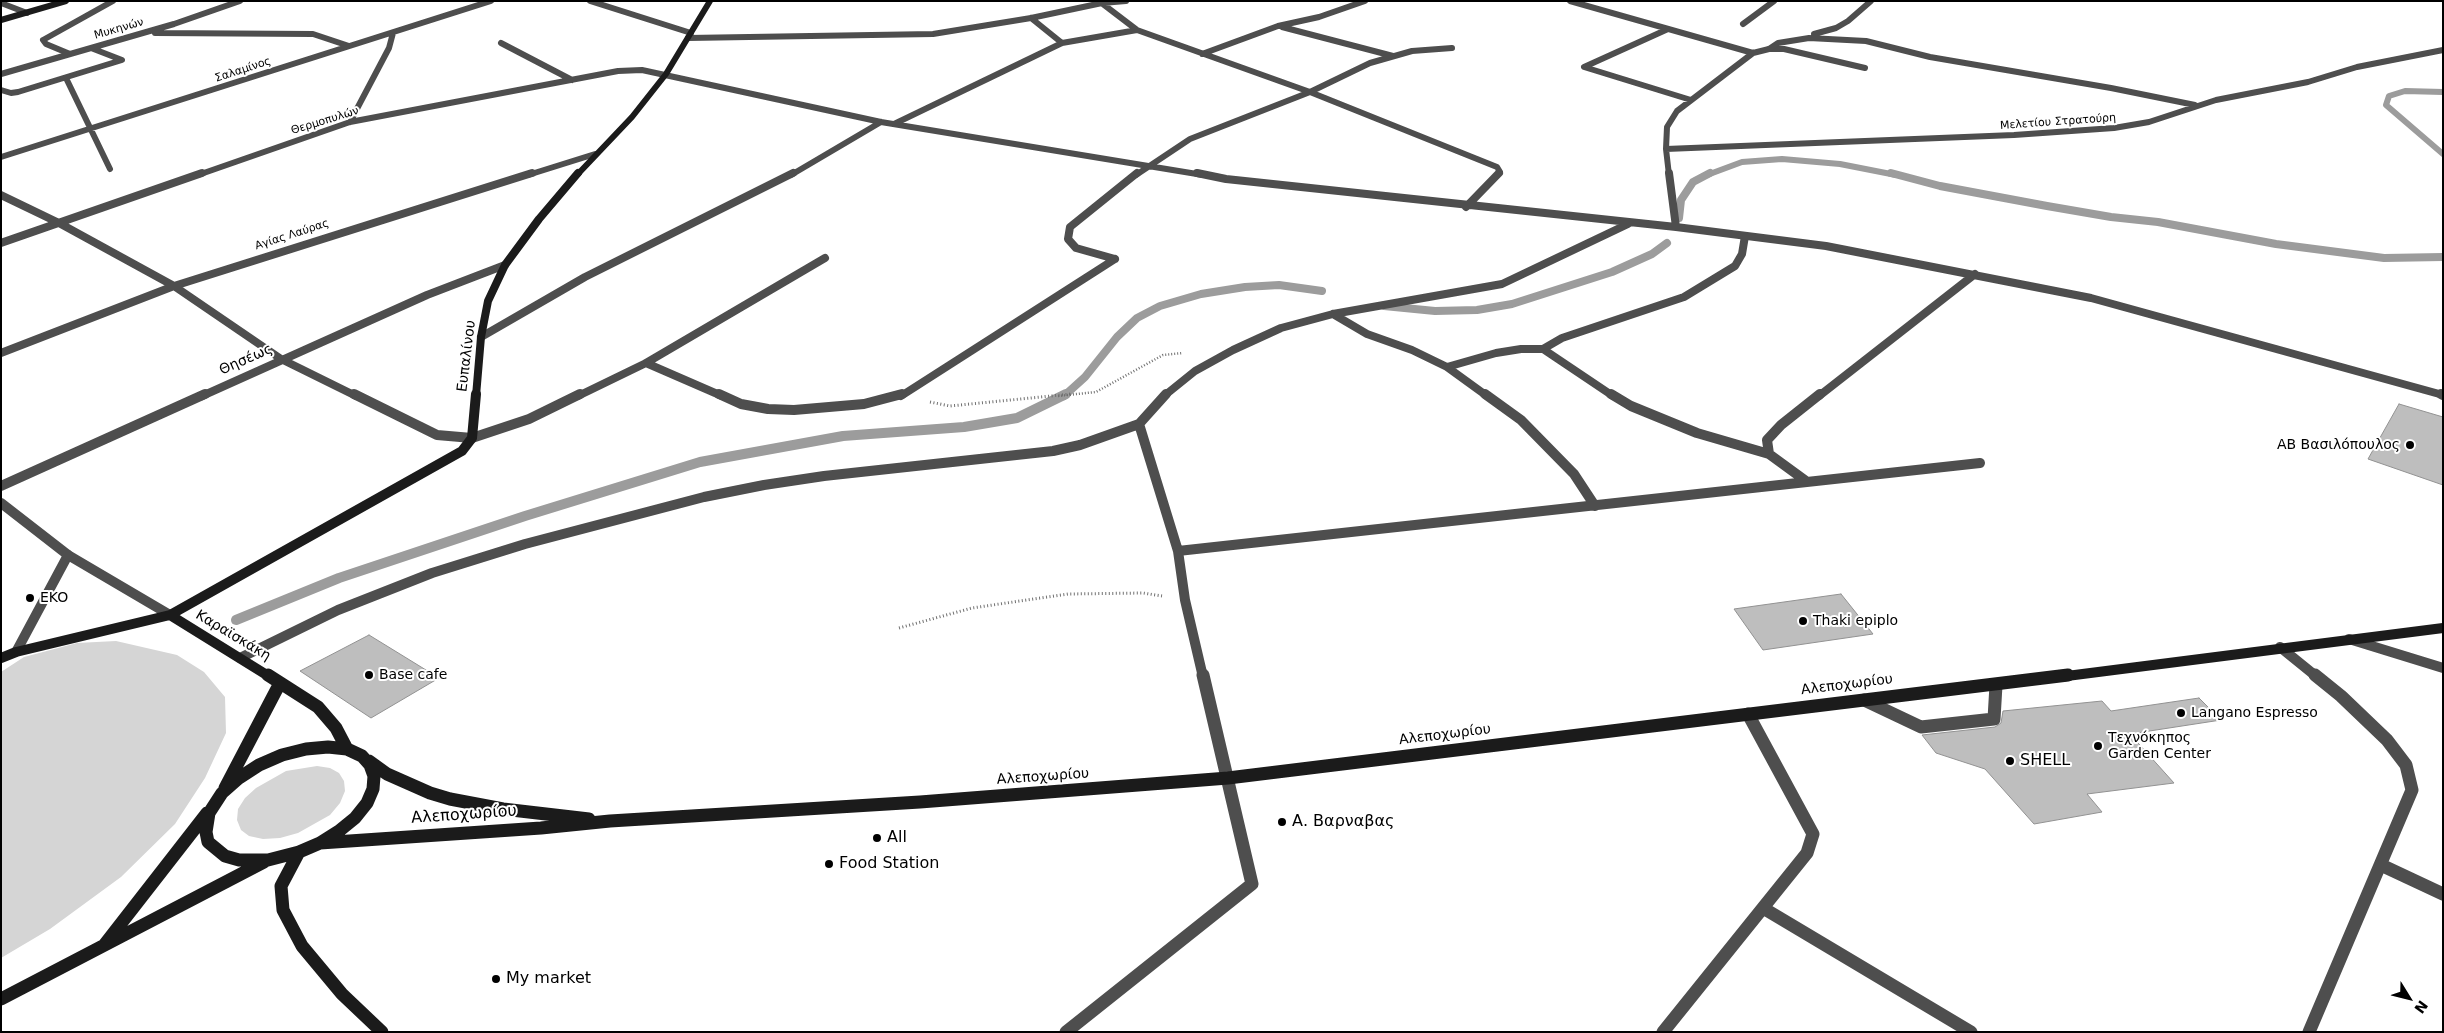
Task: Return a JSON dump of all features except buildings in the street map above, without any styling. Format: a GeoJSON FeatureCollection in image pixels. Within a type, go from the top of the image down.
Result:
{"type":"FeatureCollection","features":[{"type":"Feature","properties":{"kind":"main road"},"geometry":{"type":"LineString","coordinates":[[1,20],[66,1]]}},
{"type":"Feature","properties":{"kind":"main road","name":"Ευπαλίνου"},"geometry":{"type":"LineString","coordinates":[[472,438],[481,337],[488,301],[504,265],[539,219],[595,154],[632,117],[666,74],[710,1]]}},
{"type":"Feature","properties":{"kind":"main road"},"geometry":{"type":"LineString","coordinates":[[1,658],[16,652],[170,615],[462,451],[472,438]]}},
{"type":"Feature","properties":{"kind":"main road","name":"Καραϊσκάκη"},"geometry":{"type":"LineString","coordinates":[[170,615],[318,707],[336,728],[347,749]]}},
{"type":"Feature","properties":{"kind":"main road","name":"Αλεποχωρίου"},"geometry":{"type":"LineString","coordinates":[[320,843],[541,828],[610,821],[920,802],[1228,778],[1863,699],[1996,685],[2280,647],[2443,628]]}},
{"type":"Feature","properties":{"kind":"main road"},"geometry":{"type":"LineString","coordinates":[[268,860],[239,860],[225,856],[208,842],[206,822],[280,683]]}},
{"type":"Feature","properties":{"kind":"main road"},"geometry":{"type":"LineString","coordinates":[[1,999],[103,946],[268,860],[299,852],[320,843],[355,818],[367,803],[373,789],[374,776],[370,765],[362,756],[347,749],[328,747],[306,749],[282,755],[260,765],[239,778],[219,798],[103,946]]}},
{"type":"Feature","properties":{"kind":"main road","name":"Αλεποχωρίου"},"geometry":{"type":"LineString","coordinates":[[362,756],[386,774],[430,793],[450,799],[503,809],[610,821]]}},
{"type":"Feature","properties":{"kind":"main road"},"geometry":{"type":"LineString","coordinates":[[299,852],[280,886],[283,910],[302,946],[342,994],[382,1032]]}},
{"type":"Feature","properties":{"kind":"street"},"geometry":{"type":"LineString","coordinates":[[70,54],[46,44],[43,40],[113,1]]}},
{"type":"Feature","properties":{"kind":"street","name":"Μυκηνών"},"geometry":{"type":"LineString","coordinates":[[1,74],[144,33],[240,1]]}},
{"type":"Feature","properties":{"kind":"street","name":"Σαλαμίνος"},"geometry":{"type":"LineString","coordinates":[[1,157],[491,1]]}},
{"type":"Feature","properties":{"kind":"street"},"geometry":{"type":"LineString","coordinates":[[590,1],[690,36],[933,34],[1031,18],[1100,2],[1126,1]]}},
{"type":"Feature","properties":{"kind":"street"},"geometry":{"type":"LineString","coordinates":[[1202,54],[1278,26],[1319,17],[1365,1]]}},
{"type":"Feature","properties":{"kind":"street"},"geometry":{"type":"LineString","coordinates":[[1570,1],[1753,53]]}},
{"type":"Feature","properties":{"kind":"street"},"geometry":{"type":"LineString","coordinates":[[1743,24],[1774,1]]}},
{"type":"Feature","properties":{"kind":"street"},"geometry":{"type":"LineString","coordinates":[[1769,49],[1778,43],[1836,28],[1848,21],[1871,1]]}},
{"type":"Feature","properties":{"kind":"street"},"geometry":{"type":"LineString","coordinates":[[1100,2],[1137,30],[1310,92],[1497,167],[1500,172],[1466,206]]}},
{"type":"Feature","properties":{"kind":"street"},"geometry":{"type":"LineString","coordinates":[[1,3],[27,12]]}},
{"type":"Feature","properties":{"kind":"street"},"geometry":{"type":"LineString","coordinates":[[1031,18],[1062,43]]}},
{"type":"Feature","properties":{"kind":"street"},"geometry":{"type":"LineString","coordinates":[[1278,26],[1393,56]]}},
{"type":"Feature","properties":{"kind":"street"},"geometry":{"type":"LineString","coordinates":[[1668,29],[1584,67],[1691,100]]}},
{"type":"Feature","properties":{"kind":"street"},"geometry":{"type":"LineString","coordinates":[[894,124],[1062,43],[1137,30]]}},
{"type":"Feature","properties":{"kind":"street"},"geometry":{"type":"LineString","coordinates":[[144,33],[313,34],[349,46]]}},
{"type":"Feature","properties":{"kind":"street"},"geometry":{"type":"LineString","coordinates":[[350,122],[389,48],[393,33]]}},
{"type":"Feature","properties":{"kind":"street"},"geometry":{"type":"LineString","coordinates":[[1792,40],[1825,37],[1866,41],[1930,57],[2111,88],[2196,105]]}},
{"type":"Feature","properties":{"kind":"street"},"geometry":{"type":"LineString","coordinates":[[501,43],[572,80]]}},
{"type":"Feature","properties":{"kind":"street"},"geometry":{"type":"LineString","coordinates":[[1,90],[14,93],[122,60],[91,48]]}},
{"type":"Feature","properties":{"kind":"street"},"geometry":{"type":"LineString","coordinates":[[646,363],[742,404],[768,409],[831,408],[864,404],[900,396],[1115,258],[1076,248],[1068,239],[1070,227],[1149,164],[1190,139],[1310,92],[1370,63],[1412,51],[1452,48]]}},
{"type":"Feature","properties":{"kind":"street"},"geometry":{"type":"LineString","coordinates":[[1676,227],[1666,149],[1667,127],[1677,111],[1753,53],[1769,49],[1784,49],[1865,68]]}},
{"type":"Feature","properties":{"kind":"street","name":"Μελετίου Στρατούρη"},"geometry":{"type":"LineString","coordinates":[[1666,149],[2014,135],[2114,128],[2149,122],[2196,105],[2308,82],[2357,66],[2443,50]]}},
{"type":"Feature","properties":{"kind":"street","name":"Θερμοπυλών"},"geometry":{"type":"LineString","coordinates":[[1,243],[350,122],[618,71],[642,70],[881,122],[1149,164],[1264,185],[1676,227],[1826,246],[2072,294],[2146,312],[2443,395]]}},
{"type":"Feature","properties":{"kind":"street"},"geometry":{"type":"LineString","coordinates":[[66,78],[92,128],[110,169]]}},
{"type":"Feature","properties":{"kind":"street"},"geometry":{"type":"LineString","coordinates":[[481,337],[585,277],[796,172],[881,122]]}},
{"type":"Feature","properties":{"kind":"street","name":"Αγίας Λαύρας"},"geometry":{"type":"LineString","coordinates":[[1,353],[174,286],[320,238],[595,154]]}},
{"type":"Feature","properties":{"kind":"street"},"geometry":{"type":"LineString","coordinates":[[1,195],[59,223],[174,286],[282,359],[436,435],[472,438],[529,419],[646,363],[825,258]]}},
{"type":"Feature","properties":{"kind":"street"},"geometry":{"type":"LineString","coordinates":[[240,658],[285,634],[338,610],[432,573],[525,544],[666,507],[764,485],[824,476],[1053,451],[1080,445],[1139,424],[1160,399],[1195,371],[1233,350],[1281,328],[1333,314],[1502,284],[1628,223]]}},
{"type":"Feature","properties":{"kind":"street"},"geometry":{"type":"LineString","coordinates":[[1447,367],[1512,350],[1543,350],[1562,338],[1684,297],[1735,266],[1742,254],[1745,236]]}},
{"type":"Feature","properties":{"kind":"street","name":"Θησέως"},"geometry":{"type":"LineString","coordinates":[[1,486],[427,295],[504,265]]}},
{"type":"Feature","properties":{"kind":"street"},"geometry":{"type":"LineString","coordinates":[[1769,454],[1767,440],[1781,426],[1975,274]]}},
{"type":"Feature","properties":{"kind":"street"},"geometry":{"type":"LineString","coordinates":[[1333,314],[1367,334],[1412,350],[1447,367],[1521,420],[1574,474],[1596,506]]}},
{"type":"Feature","properties":{"kind":"street"},"geometry":{"type":"LineString","coordinates":[[1543,350],[1598,388],[1631,406],[1697,433],[1769,454],[1806,481]]}},
{"type":"Feature","properties":{"kind":"street"},"geometry":{"type":"LineString","coordinates":[[1066,1032],[1252,884],[1185,600],[1178,551],[1139,424]]}},
{"type":"Feature","properties":{"kind":"street"},"geometry":{"type":"LineString","coordinates":[[1178,551],[1980,463]]}},
{"type":"Feature","properties":{"kind":"street"},"geometry":{"type":"LineString","coordinates":[[1,503],[68,555],[170,615]]}},
{"type":"Feature","properties":{"kind":"street"},"geometry":{"type":"LineString","coordinates":[[16,652],[68,555]]}},
{"type":"Feature","properties":{"kind":"street"},"geometry":{"type":"LineString","coordinates":[[2348,639],[2443,668]]}},
{"type":"Feature","properties":{"kind":"street"},"geometry":{"type":"LineString","coordinates":[[2280,647],[2341,696],[2387,740],[2406,765],[2412,790],[2310,1032]]}},
{"type":"Feature","properties":{"kind":"street"},"geometry":{"type":"LineString","coordinates":[[1863,699],[1921,727],[1994,719],[1996,685]]}},
{"type":"Feature","properties":{"kind":"street"},"geometry":{"type":"LineString","coordinates":[[1663,1032],[1806,853],[1813,834],[1748,714]]}},
{"type":"Feature","properties":{"kind":"street"},"geometry":{"type":"LineString","coordinates":[[2381,865],[2443,894]]}},
{"type":"Feature","properties":{"kind":"street"},"geometry":{"type":"LineString","coordinates":[[1763,908],[1971,1032]]}},
{"type":"Feature","properties":{"kind":"path"},"geometry":{"type":"LineString","coordinates":[[900,396],[950,406],[1096,392],[1163,355],[1189,353]]}},
{"type":"Feature","properties":{"kind":"path"},"geometry":{"type":"LineString","coordinates":[[899,628],[972,608],[1068,594],[1143,593],[1185,600]]}},
{"type":"Feature","properties":{"kind":"shaded area"},"geometry":{"type":"Polygon","coordinates":[[[116,641],[177,655],[204,672],[225,697],[226,733],[205,778],[175,824],[121,877],[50,929],[1,958],[1,672],[24,657],[77,643],[116,641]]]}},
{"type":"Feature","properties":{"kind":"shaded area"},"geometry":{"type":"Polygon","coordinates":[[[317,766],[330,768],[339,773],[344,781],[345,791],[340,803],[330,815],[298,833],[280,838],[263,839],[249,836],[241,830],[237,820],[238,809],[245,798],[256,788],[286,771],[317,766]]]}},
{"type":"Feature","properties":{"kind":"waterway"},"geometry":{"type":"LineString","coordinates":[[2443,92],[2405,91],[2389,96],[2386,105],[2443,154]]}},
{"type":"Feature","properties":{"kind":"waterway"},"geometry":{"type":"LineString","coordinates":[[1707,175],[1742,162],[1782,159],[1840,164],[1896,175]]}},
{"type":"Feature","properties":{"kind":"waterway"},"geometry":{"type":"LineString","coordinates":[[1679,218],[1681,200],[1693,182],[1710,173]]}},
{"type":"Feature","properties":{"kind":"waterway"},"geometry":{"type":"LineString","coordinates":[[1891,173],[1940,186],[2047,206],[2111,217],[2158,222],[2276,244],[2384,258],[2443,257]]}},
{"type":"Feature","properties":{"kind":"waterway"},"geometry":{"type":"LineString","coordinates":[[1384,306],[1435,311],[1477,310],[1512,304],[1612,272],[1652,254],[1667,243]]}},
{"type":"Feature","properties":{"kind":"waterway"},"geometry":{"type":"LineString","coordinates":[[1064,396],[1085,377],[1117,337],[1137,318],[1160,306],[1201,294],[1245,287],[1279,285],[1322,291]]}},
{"type":"Feature","properties":{"kind":"waterway"},"geometry":{"type":"LineString","coordinates":[[236,620],[339,578],[525,516],[700,462],[843,436],[964,427],[1017,418],[1066,394]]}},
{"type":"Feature","properties":{"kind":"place","name":"ΑΒ Βασιλόπουλος"},"geometry":{"type":"Point","coordinates":[2410,445]}},
{"type":"Feature","properties":{"kind":"place","name":"EKO"},"geometry":{"type":"Point","coordinates":[30,598]}},
{"type":"Feature","properties":{"kind":"place","name":"Thaki epiplo"},"geometry":{"type":"Point","coordinates":[1803,621]}},
{"type":"Feature","properties":{"kind":"place","name":"Base cafe"},"geometry":{"type":"Point","coordinates":[369,675]}},
{"type":"Feature","properties":{"kind":"place","name":"Langano Espresso"},"geometry":{"type":"Point","coordinates":[2181,713]}},
{"type":"Feature","properties":{"kind":"place","name":"Τεχνόκηπος Garden Center"},"geometry":{"type":"Point","coordinates":[2098,746]}},
{"type":"Feature","properties":{"kind":"place","name":"SHELL"},"geometry":{"type":"Point","coordinates":[2010,761]}},
{"type":"Feature","properties":{"kind":"place","name":"Α. Βαρναβας"},"geometry":{"type":"Point","coordinates":[1282,822]}},
{"type":"Feature","properties":{"kind":"place","name":"All"},"geometry":{"type":"Point","coordinates":[877,838]}},
{"type":"Feature","properties":{"kind":"place","name":"Food Station"},"geometry":{"type":"Point","coordinates":[829,864]}},
{"type":"Feature","properties":{"kind":"place","name":"My market"},"geometry":{"type":"Point","coordinates":[496,979]}}]}
